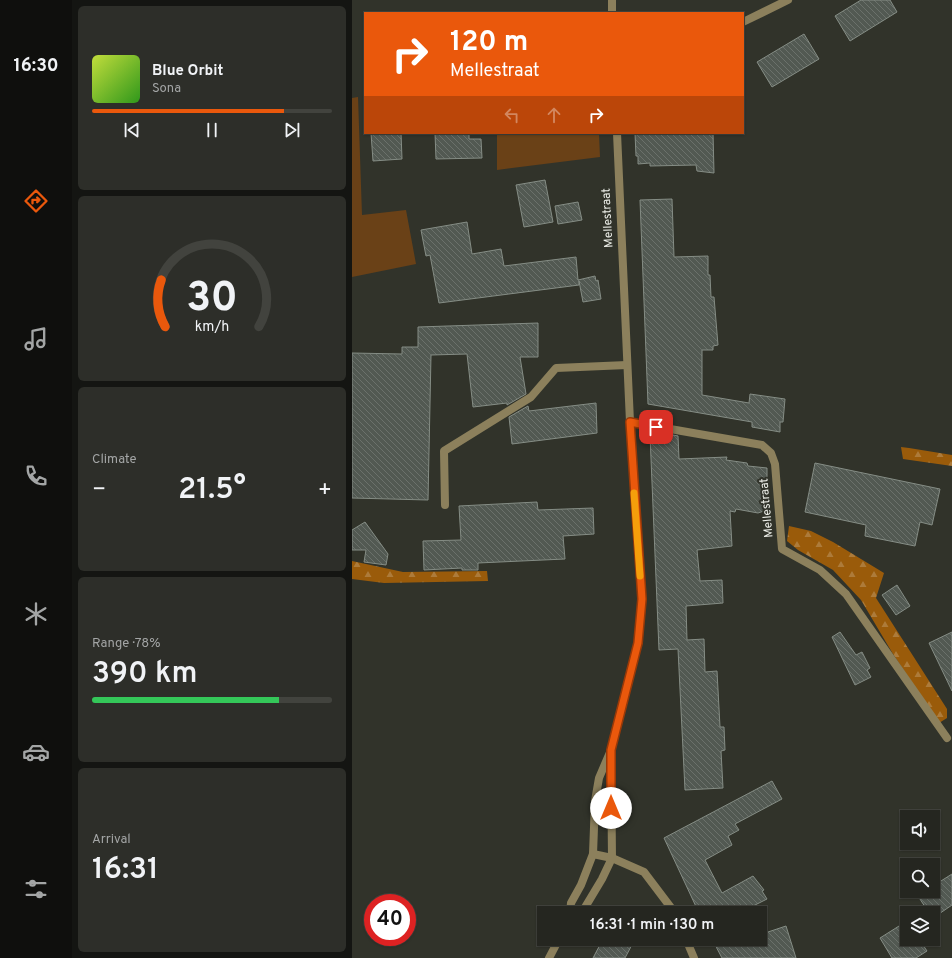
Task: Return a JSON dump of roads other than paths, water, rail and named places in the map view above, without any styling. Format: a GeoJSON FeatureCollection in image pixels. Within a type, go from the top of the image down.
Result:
{"type":"FeatureCollection","features":[{"type":"Feature","properties":{"kind":"street"},"geometry":{"type":"LineString","coordinates":[[612,0],[612,12]]}},
{"type":"Feature","properties":{"kind":"street"},"geometry":{"type":"LineString","coordinates":[[744,22],[788,0]]}},
{"type":"Feature","properties":{"kind":"street","name":"Mellestraat"},"geometry":{"type":"LineString","coordinates":[[571,906],[593,854],[595,801],[599,778],[611,750],[638,643],[642,599],[630,422],[616,134]]}},
{"type":"Feature","properties":{"kind":"street"},"geometry":{"type":"LineString","coordinates":[[445,505],[444,451],[532,397],[556,368],[627,365]]}},
{"type":"Feature","properties":{"kind":"street","name":"Mellestraat"},"geometry":{"type":"LineString","coordinates":[[630,422],[762,445],[771,453],[775,464],[782,549],[820,570],[846,594],[947,738]]}},
{"type":"Feature","properties":{"kind":"street","name":"Mellestraat"},"geometry":{"type":"LineString","coordinates":[[611,750],[612,858]]}},
{"type":"Feature","properties":{"kind":"street"},"geometry":{"type":"LineString","coordinates":[[593,854],[612,858],[644,872],[669,906]]}},
{"type":"Feature","properties":{"kind":"street"},"geometry":{"type":"LineString","coordinates":[[585,906],[602,879],[612,858]]}},
{"type":"Feature","properties":{"kind":"street"},"geometry":{"type":"LineString","coordinates":[[549,958],[555,946]]}},
{"type":"Feature","properties":{"kind":"street"},"geometry":{"type":"LineString","coordinates":[[689,946],[694,958]]}}]}
